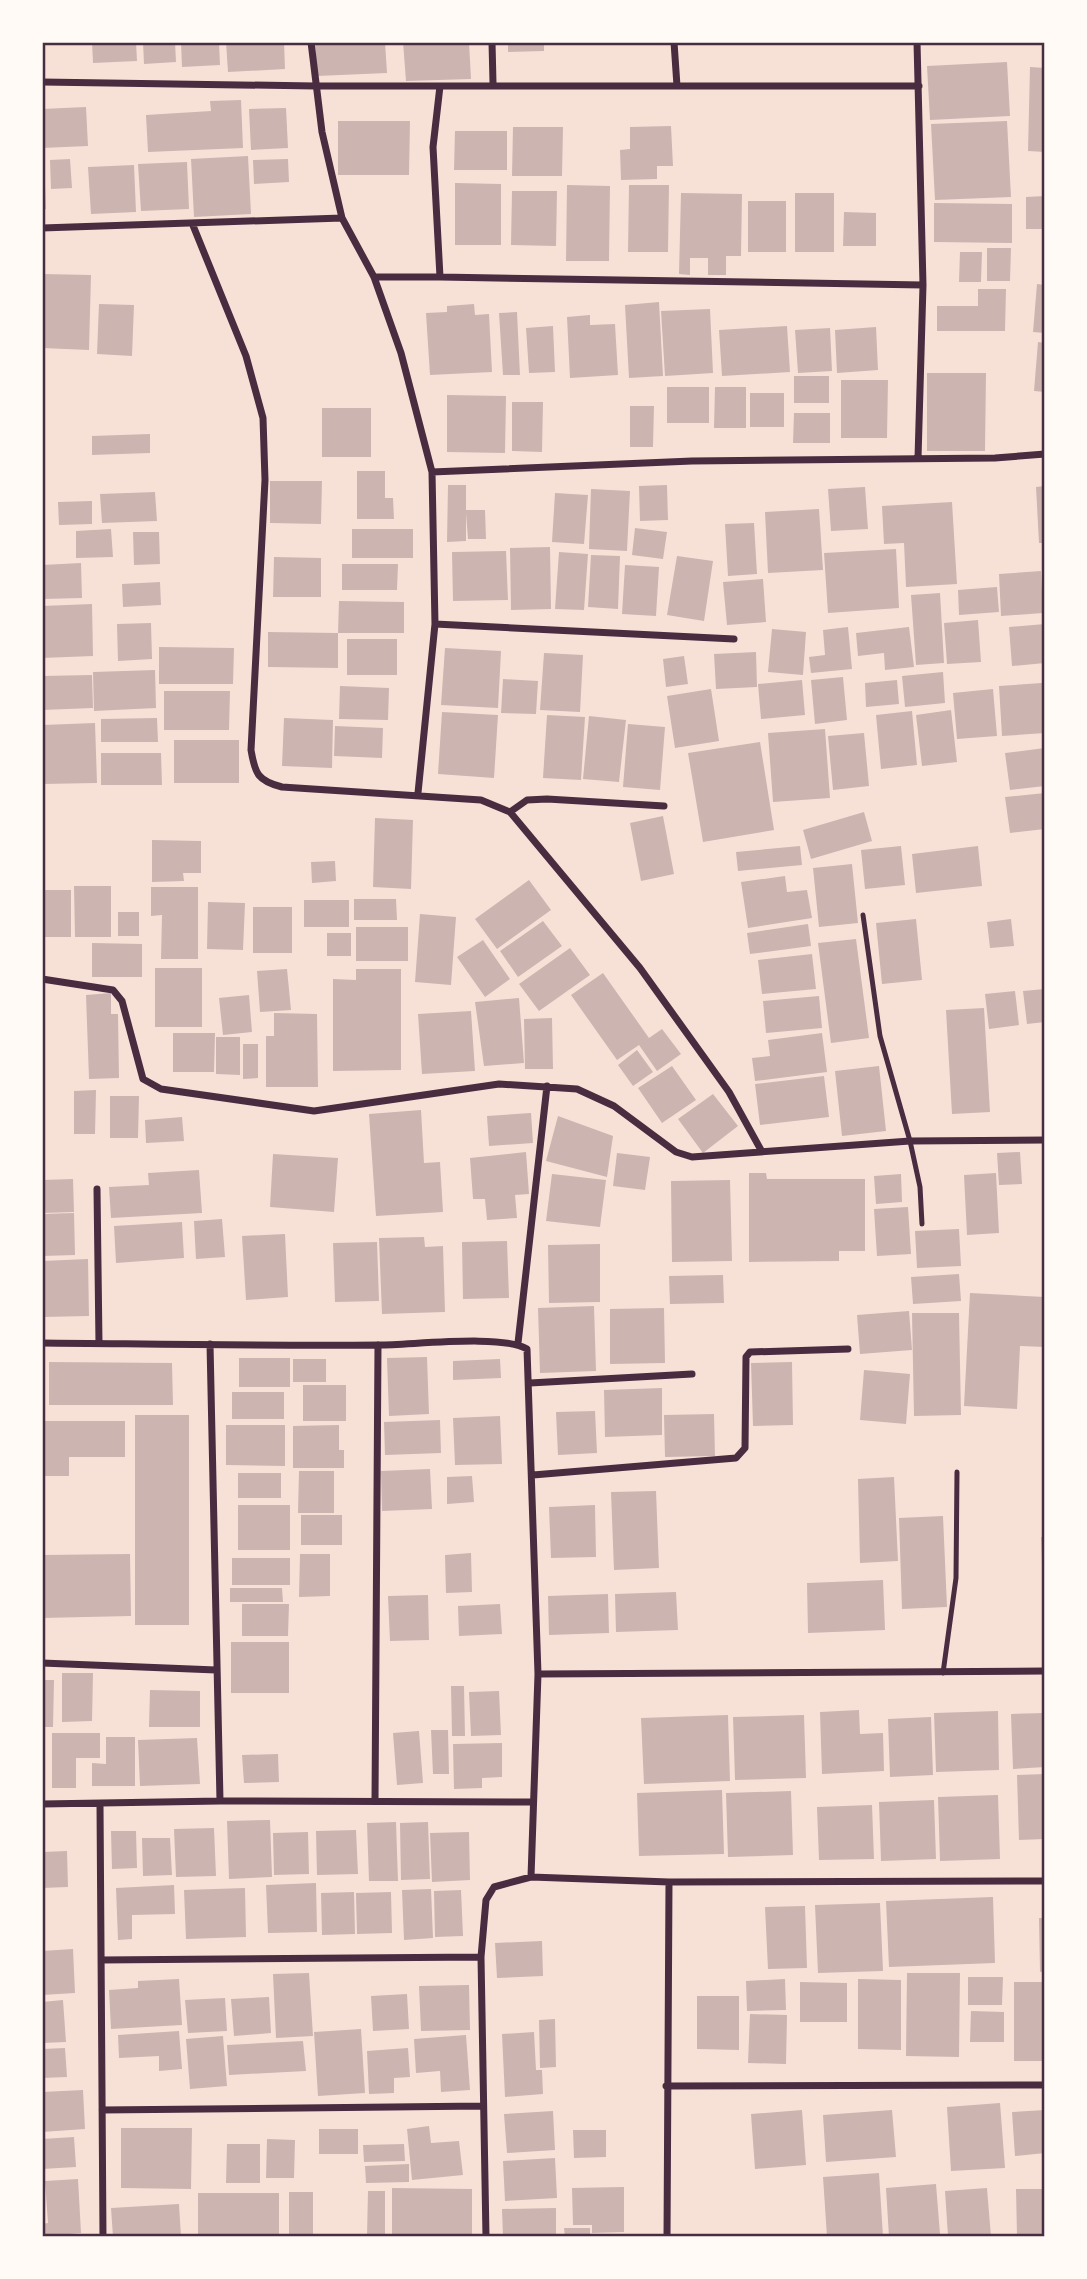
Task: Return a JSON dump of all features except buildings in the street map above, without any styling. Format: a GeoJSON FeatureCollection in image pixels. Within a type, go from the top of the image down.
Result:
{"type":"FeatureCollection","features":[{"type":"Feature","properties":{"kind":"street"},"geometry":{"type":"LineString","coordinates":[[311,42],[314,86],[342,218],[374,277],[401,353],[432,472],[435,624],[418,793]]}},
{"type":"Feature","properties":{"kind":"street"},"geometry":{"type":"LineString","coordinates":[[492,42],[493,83]]}},
{"type":"Feature","properties":{"kind":"street"},"geometry":{"type":"LineString","coordinates":[[674,42],[677,86]]}},
{"type":"Feature","properties":{"kind":"street"},"geometry":{"type":"LineString","coordinates":[[917,42],[922,285],[918,458]]}},
{"type":"Feature","properties":{"kind":"street"},"geometry":{"type":"LineString","coordinates":[[42,82],[116,80],[314,86],[440,86],[493,83],[919,86]]}},
{"type":"Feature","properties":{"kind":"street"},"geometry":{"type":"LineString","coordinates":[[440,86],[433,147],[440,277]]}},
{"type":"Feature","properties":{"kind":"street"},"geometry":{"type":"LineString","coordinates":[[42,228],[342,218]]}},
{"type":"Feature","properties":{"kind":"street"},"geometry":{"type":"LineString","coordinates":[[192,223],[246,356],[263,418],[265,480],[251,750],[255,774],[265,783],[282,787],[418,793],[481,800],[510,811],[640,968],[729,1092],[761,1150]]}},
{"type":"Feature","properties":{"kind":"street"},"geometry":{"type":"LineString","coordinates":[[374,277],[922,285]]}},
{"type":"Feature","properties":{"kind":"street"},"geometry":{"type":"LineString","coordinates":[[432,472],[692,461],[1045,454]]}},
{"type":"Feature","properties":{"kind":"street"},"geometry":{"type":"LineString","coordinates":[[435,624],[734,639]]}},
{"type":"Feature","properties":{"kind":"street"},"geometry":{"type":"LineString","coordinates":[[510,811],[527,800],[547,799],[664,806]]}},
{"type":"Feature","properties":{"kind":"street"},"geometry":{"type":"LineString","coordinates":[[42,979],[113,990],[122,1001],[143,1079],[161,1089],[314,1111],[499,1084],[577,1089],[614,1106],[676,1152],[692,1157],[910,1141],[1045,1140]]}},
{"type":"Feature","properties":{"kind":"street"},"geometry":{"type":"LineString","coordinates":[[518,1343],[547,1086]]}},
{"type":"Feature","properties":{"kind":"street"},"geometry":{"type":"LineString","coordinates":[[97,1189],[99,1343]]}},
{"type":"Feature","properties":{"kind":"street"},"geometry":{"type":"LineString","coordinates":[[42,1343],[518,1343],[527,1349],[538,1674],[531,1877]]}},
{"type":"Feature","properties":{"kind":"street"},"geometry":{"type":"LineString","coordinates":[[210,1344],[220,1801]]}},
{"type":"Feature","properties":{"kind":"street"},"geometry":{"type":"LineString","coordinates":[[375,1801],[378,1345]]}},
{"type":"Feature","properties":{"kind":"street"},"geometry":{"type":"LineString","coordinates":[[533,1475],[736,1458],[745,1448],[746,1357],[750,1352],[848,1349]]}},
{"type":"Feature","properties":{"kind":"street"},"geometry":{"type":"LineString","coordinates":[[530,1383],[692,1374]]}},
{"type":"Feature","properties":{"kind":"street"},"geometry":{"type":"LineString","coordinates":[[42,1663],[216,1670]]}},
{"type":"Feature","properties":{"kind":"street"},"geometry":{"type":"LineString","coordinates":[[538,1674],[1045,1671]]}},
{"type":"Feature","properties":{"kind":"street"},"geometry":{"type":"LineString","coordinates":[[42,1804],[220,1801],[532,1802]]}},
{"type":"Feature","properties":{"kind":"street"},"geometry":{"type":"LineString","coordinates":[[100,1804],[103,2237]]}},
{"type":"Feature","properties":{"kind":"street"},"geometry":{"type":"LineString","coordinates":[[486,2237],[481,1957],[486,1900],[494,1887],[531,1877],[669,1882],[1045,1881]]}},
{"type":"Feature","properties":{"kind":"street"},"geometry":{"type":"LineString","coordinates":[[667,2237],[669,1882]]}},
{"type":"Feature","properties":{"kind":"street"},"geometry":{"type":"LineString","coordinates":[[101,1959],[481,1957]]}},
{"type":"Feature","properties":{"kind":"street"},"geometry":{"type":"LineString","coordinates":[[666,2086],[1045,2085]]}},
{"type":"Feature","properties":{"kind":"street"},"geometry":{"type":"LineString","coordinates":[[102,2110],[483,2106]]}},
{"type":"Feature","properties":{"kind":"lane"},"geometry":{"type":"LineString","coordinates":[[863,915],[880,1035],[910,1141],[920,1187],[922,1224]]}},
{"type":"Feature","properties":{"kind":"lane"},"geometry":{"type":"LineString","coordinates":[[943,1673],[956,1578],[957,1472]]}}]}
